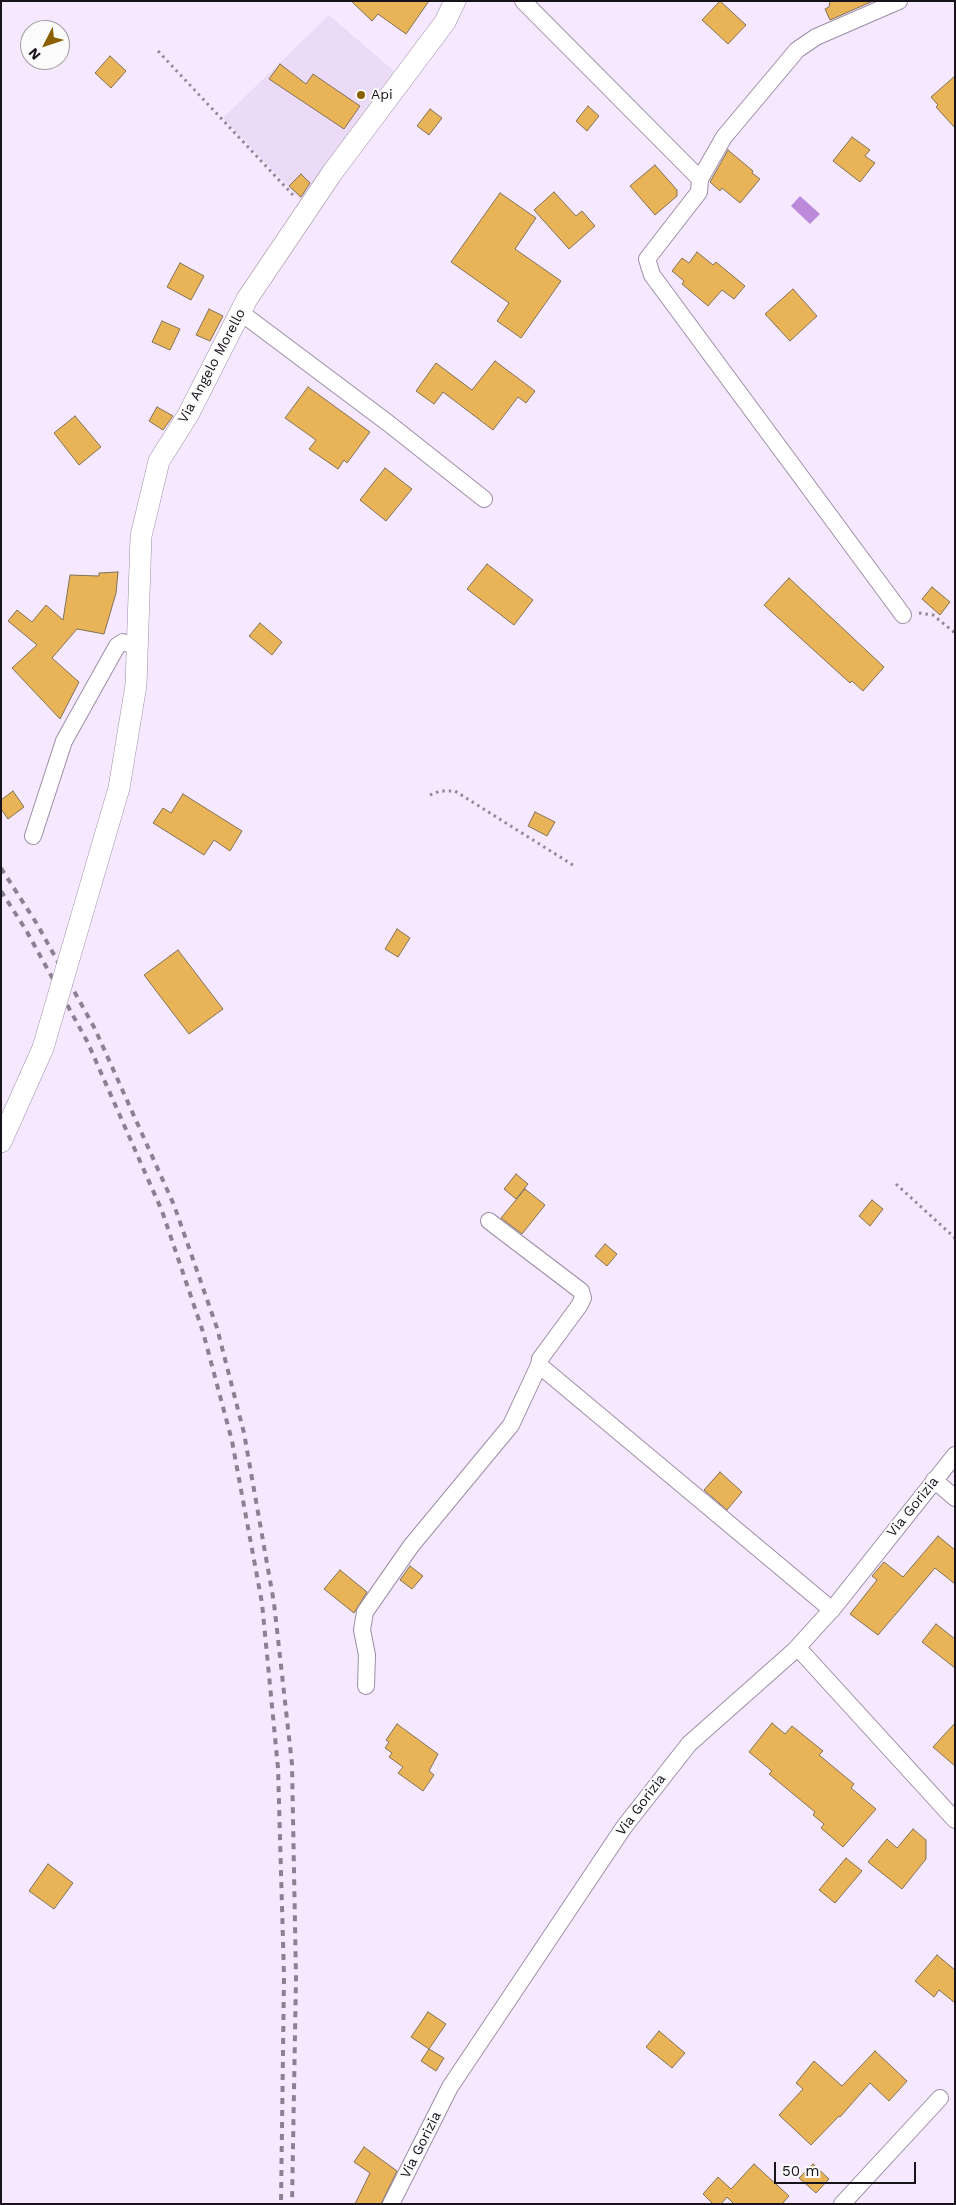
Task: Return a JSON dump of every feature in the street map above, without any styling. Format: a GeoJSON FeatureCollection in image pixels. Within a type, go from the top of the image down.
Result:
{"type":"FeatureCollection","features":[{"type":"Feature","properties":{"kind":"street","name":"Via Angelo Morello"},"geometry":{"type":"LineString","coordinates":[[1,1142],[43,1048],[119,788],[136,685],[141,536],[159,461],[188,415],[247,299],[332,173],[445,22],[456,1]]}},
{"type":"Feature","properties":{"kind":"street"},"geometry":{"type":"LineString","coordinates":[[523,1],[700,179]]}},
{"type":"Feature","properties":{"kind":"street"},"geometry":{"type":"LineString","coordinates":[[899,1],[816,38],[798,50],[724,137],[700,179],[699,192],[647,259],[652,276],[903,614]]}},
{"type":"Feature","properties":{"kind":"street"},"geometry":{"type":"LineString","coordinates":[[240,312],[388,423],[484,499]]}},
{"type":"Feature","properties":{"kind":"street"},"geometry":{"type":"LineString","coordinates":[[33,836],[64,741],[117,646],[123,642],[138,646]]}},
{"type":"Feature","properties":{"kind":"street"},"geometry":{"type":"LineString","coordinates":[[366,1686],[367,1655],[362,1630],[365,1612],[411,1546],[511,1425],[540,1359],[583,1298],[581,1291],[490,1221]]}},
{"type":"Feature","properties":{"kind":"street"},"geometry":{"type":"LineString","coordinates":[[539,1365],[832,1610]]}},
{"type":"Feature","properties":{"kind":"street","name":"Via Gorizia"},"geometry":{"type":"LineString","coordinates":[[391,2204],[450,2087],[624,1827],[689,1744],[798,1648],[832,1610],[955,1455]]}},
{"type":"Feature","properties":{"kind":"street"},"geometry":{"type":"LineString","coordinates":[[934,1480],[955,1498]]}},
{"type":"Feature","properties":{"kind":"street"},"geometry":{"type":"LineString","coordinates":[[798,1648],[955,1820]]}},
{"type":"Feature","properties":{"kind":"street"},"geometry":{"type":"LineString","coordinates":[[842,2204],[940,2098]]}},
{"type":"Feature","properties":{"kind":"path"},"geometry":{"type":"LineString","coordinates":[[158,51],[307,210]]}},
{"type":"Feature","properties":{"kind":"path"},"geometry":{"type":"LineString","coordinates":[[903,614],[924,612],[933,616],[955,632]]}},
{"type":"Feature","properties":{"kind":"path"},"geometry":{"type":"LineString","coordinates":[[430,795],[440,791],[455,792],[576,867]]}},
{"type":"Feature","properties":{"kind":"path"},"geometry":{"type":"LineString","coordinates":[[896,1184],[955,1238]]}},
{"type":"Feature","properties":{"kind":"shaded area"},"geometry":{"type":"Polygon","coordinates":[[[329,15],[394,71],[304,203],[223,118],[329,15]]]}},
{"type":"Feature","properties":{"kind":"shaded area"},"geometry":{"type":"Polygon","coordinates":[[[800,196],[820,214],[810,224],[791,206],[800,196]]]}},
{"type":"Feature","properties":{"kind":"building"},"geometry":{"type":"Polygon","coordinates":[[[351,1],[429,1],[406,34],[378,14],[372,21],[351,1]]]}},
{"type":"Feature","properties":{"kind":"building"},"geometry":{"type":"Polygon","coordinates":[[[720,1],[746,25],[728,44],[702,20],[720,1]]]}},
{"type":"Feature","properties":{"kind":"building"},"geometry":{"type":"Polygon","coordinates":[[[830,1],[873,1],[830,20],[825,9],[829,7],[830,1]]]}},
{"type":"Feature","properties":{"kind":"building"},"geometry":{"type":"Polygon","coordinates":[[[110,56],[126,71],[111,88],[95,73],[110,56]]]}},
{"type":"Feature","properties":{"kind":"building"},"geometry":{"type":"Polygon","coordinates":[[[280,64],[306,84],[313,74],[360,106],[344,129],[269,79],[280,64]]]}},
{"type":"Feature","properties":{"kind":"building"},"geometry":{"type":"Polygon","coordinates":[[[955,76],[955,128],[936,107],[938,105],[931,97],[955,76]]]}},
{"type":"Feature","properties":{"kind":"building"},"geometry":{"type":"Polygon","coordinates":[[[588,106],[599,116],[587,131],[576,121],[588,106]]]}},
{"type":"Feature","properties":{"kind":"building"},"geometry":{"type":"Polygon","coordinates":[[[430,109],[442,118],[429,135],[417,126],[430,109]]]}},
{"type":"Feature","properties":{"kind":"building"},"geometry":{"type":"Polygon","coordinates":[[[852,137],[870,150],[865,156],[875,163],[860,182],[833,161],[852,137]]]}},
{"type":"Feature","properties":{"kind":"building"},"geometry":{"type":"Polygon","coordinates":[[[728,150],[760,179],[740,203],[722,188],[720,191],[710,182],[728,150]]]}},
{"type":"Feature","properties":{"kind":"building"},"geometry":{"type":"Polygon","coordinates":[[[655,165],[677,190],[677,196],[655,215],[630,186],[655,165]]]}},
{"type":"Feature","properties":{"kind":"building"},"geometry":{"type":"Polygon","coordinates":[[[301,174],[310,183],[301,197],[289,186],[301,174]]]}},
{"type":"Feature","properties":{"kind":"building"},"geometry":{"type":"Polygon","coordinates":[[[554,192],[576,216],[582,211],[595,226],[569,249],[534,210],[554,192]]]}},
{"type":"Feature","properties":{"kind":"building"},"geometry":{"type":"Polygon","coordinates":[[[500,193],[536,218],[515,249],[561,281],[521,338],[497,321],[509,303],[451,262],[500,193]]]}},
{"type":"Feature","properties":{"kind":"building"},"geometry":{"type":"Polygon","coordinates":[[[697,252],[713,265],[716,262],[745,286],[734,299],[722,290],[708,306],[682,284],[684,281],[672,271],[682,258],[689,263],[697,252]]]}},
{"type":"Feature","properties":{"kind":"building"},"geometry":{"type":"Polygon","coordinates":[[[180,263],[204,276],[191,300],[167,287],[180,263]]]}},
{"type":"Feature","properties":{"kind":"building"},"geometry":{"type":"Polygon","coordinates":[[[793,289],[817,316],[790,341],[765,314],[793,289]]]}},
{"type":"Feature","properties":{"kind":"building"},"geometry":{"type":"Polygon","coordinates":[[[209,309],[223,316],[210,341],[196,335],[209,309]]]}},
{"type":"Feature","properties":{"kind":"building"},"geometry":{"type":"Polygon","coordinates":[[[162,321],[180,329],[170,350],[152,342],[162,321]]]}},
{"type":"Feature","properties":{"kind":"building"},"geometry":{"type":"Polygon","coordinates":[[[495,361],[535,391],[526,403],[518,397],[493,430],[443,392],[434,404],[416,391],[436,363],[472,390],[495,361]]]}},
{"type":"Feature","properties":{"kind":"building"},"geometry":{"type":"Polygon","coordinates":[[[308,387],[370,432],[347,463],[344,460],[338,469],[309,449],[316,440],[285,418],[308,387]]]}},
{"type":"Feature","properties":{"kind":"building"},"geometry":{"type":"Polygon","coordinates":[[[157,407],[173,416],[163,430],[149,421],[157,407]]]}},
{"type":"Feature","properties":{"kind":"building"},"geometry":{"type":"Polygon","coordinates":[[[75,416],[101,447],[79,465],[54,433],[75,416]]]}},
{"type":"Feature","properties":{"kind":"building"},"geometry":{"type":"Polygon","coordinates":[[[385,468],[412,489],[386,521],[360,500],[385,468]]]}},
{"type":"Feature","properties":{"kind":"building"},"geometry":{"type":"Polygon","coordinates":[[[487,564],[533,600],[514,625],[467,589],[487,564]]]}},
{"type":"Feature","properties":{"kind":"building"},"geometry":{"type":"Polygon","coordinates":[[[118,572],[116,593],[104,634],[77,629],[52,658],[79,682],[60,719],[12,668],[37,645],[8,621],[17,610],[32,622],[46,605],[63,620],[70,575],[99,576],[99,573],[118,572]]]}},
{"type":"Feature","properties":{"kind":"building"},"geometry":{"type":"Polygon","coordinates":[[[789,578],[884,667],[863,691],[852,681],[850,683],[764,605],[789,578]]]}},
{"type":"Feature","properties":{"kind":"building"},"geometry":{"type":"Polygon","coordinates":[[[932,587],[950,602],[940,615],[922,599],[932,587]]]}},
{"type":"Feature","properties":{"kind":"building"},"geometry":{"type":"Polygon","coordinates":[[[260,623],[282,642],[272,655],[249,636],[260,623]]]}},
{"type":"Feature","properties":{"kind":"building"},"geometry":{"type":"Polygon","coordinates":[[[13,791],[24,807],[8,819],[1,809],[1,800],[13,791]]]}},
{"type":"Feature","properties":{"kind":"building"},"geometry":{"type":"Polygon","coordinates":[[[183,794],[242,831],[230,851],[214,840],[204,855],[153,823],[163,808],[171,813],[183,794]]]}},
{"type":"Feature","properties":{"kind":"building"},"geometry":{"type":"Polygon","coordinates":[[[535,812],[555,822],[547,836],[528,826],[535,812]]]}},
{"type":"Feature","properties":{"kind":"building"},"geometry":{"type":"Polygon","coordinates":[[[397,929],[410,938],[398,957],[385,949],[397,929]]]}},
{"type":"Feature","properties":{"kind":"building"},"geometry":{"type":"Polygon","coordinates":[[[178,950],[223,1009],[189,1034],[144,975],[178,950]]]}},
{"type":"Feature","properties":{"kind":"building"},"geometry":{"type":"Polygon","coordinates":[[[516,1174],[528,1184],[516,1199],[504,1189],[516,1174]]]}},
{"type":"Feature","properties":{"kind":"building"},"geometry":{"type":"Polygon","coordinates":[[[525,1189],[545,1205],[522,1234],[501,1218],[525,1189]]]}},
{"type":"Feature","properties":{"kind":"building"},"geometry":{"type":"Polygon","coordinates":[[[872,1200],[883,1209],[870,1226],[859,1216],[872,1200]]]}},
{"type":"Feature","properties":{"kind":"building"},"geometry":{"type":"Polygon","coordinates":[[[605,1244],[617,1254],[607,1266],[595,1256],[605,1244]]]}},
{"type":"Feature","properties":{"kind":"building"},"geometry":{"type":"Polygon","coordinates":[[[720,1472],[742,1492],[727,1510],[704,1490],[720,1472]]]}},
{"type":"Feature","properties":{"kind":"building"},"geometry":{"type":"Polygon","coordinates":[[[938,1536],[955,1550],[955,1584],[935,1568],[878,1635],[850,1614],[877,1580],[872,1576],[884,1562],[903,1577],[938,1536]]]}},
{"type":"Feature","properties":{"kind":"building"},"geometry":{"type":"Polygon","coordinates":[[[410,1566],[423,1576],[412,1589],[400,1580],[410,1566]]]}},
{"type":"Feature","properties":{"kind":"building"},"geometry":{"type":"Polygon","coordinates":[[[340,1570],[367,1592],[354,1613],[324,1589],[340,1570]]]}},
{"type":"Feature","properties":{"kind":"building"},"geometry":{"type":"Polygon","coordinates":[[[936,1624],[955,1639],[955,1668],[922,1642],[936,1624]]]}},
{"type":"Feature","properties":{"kind":"building"},"geometry":{"type":"Polygon","coordinates":[[[772,1723],[785,1734],[792,1726],[823,1751],[819,1755],[854,1784],[851,1788],[876,1809],[843,1847],[821,1828],[824,1824],[813,1815],[815,1812],[769,1774],[772,1771],[749,1752],[772,1723]]]}},
{"type":"Feature","properties":{"kind":"building"},"geometry":{"type":"Polygon","coordinates":[[[955,1723],[955,1766],[933,1747],[955,1723]]]}},
{"type":"Feature","properties":{"kind":"building"},"geometry":{"type":"Polygon","coordinates":[[[397,1724],[438,1754],[429,1771],[434,1775],[423,1791],[398,1773],[403,1767],[389,1757],[392,1753],[385,1748],[389,1742],[386,1740],[397,1724]]]}},
{"type":"Feature","properties":{"kind":"building"},"geometry":{"type":"Polygon","coordinates":[[[913,1829],[926,1840],[926,1859],[902,1889],[868,1862],[887,1839],[897,1848],[913,1829]]]}},
{"type":"Feature","properties":{"kind":"building"},"geometry":{"type":"Polygon","coordinates":[[[846,1858],[862,1871],[835,1903],[819,1890],[846,1858]]]}},
{"type":"Feature","properties":{"kind":"building"},"geometry":{"type":"Polygon","coordinates":[[[48,1864],[73,1883],[54,1909],[29,1891],[48,1864]]]}},
{"type":"Feature","properties":{"kind":"building"},"geometry":{"type":"Polygon","coordinates":[[[937,1955],[955,1970],[955,2003],[939,1990],[934,1997],[915,1981],[937,1955]]]}},
{"type":"Feature","properties":{"kind":"building"},"geometry":{"type":"Polygon","coordinates":[[[428,2012],[446,2024],[429,2049],[411,2037],[428,2012]]]}},
{"type":"Feature","properties":{"kind":"building"},"geometry":{"type":"Polygon","coordinates":[[[659,2031],[685,2053],[672,2068],[646,2047],[659,2031]]]}},
{"type":"Feature","properties":{"kind":"building"},"geometry":{"type":"Polygon","coordinates":[[[429,2049],[444,2058],[436,2071],[421,2061],[429,2049]]]}},
{"type":"Feature","properties":{"kind":"building"},"geometry":{"type":"Polygon","coordinates":[[[875,2051],[907,2081],[889,2101],[870,2083],[840,2117],[811,2145],[779,2115],[803,2089],[796,2083],[814,2061],[842,2086],[875,2051]]]}},
{"type":"Feature","properties":{"kind":"building"},"geometry":{"type":"Polygon","coordinates":[[[364,2147],[397,2171],[381,2204],[355,2204],[370,2173],[354,2162],[364,2147]]]}},
{"type":"Feature","properties":{"kind":"building"},"geometry":{"type":"Polygon","coordinates":[[[754,2164],[789,2196],[782,2204],[734,2204],[727,2197],[721,2204],[713,2204],[703,2194],[718,2177],[731,2189],[754,2164]]]}},
{"type":"Feature","properties":{"kind":"building"},"geometry":{"type":"Polygon","coordinates":[[[813,2164],[829,2179],[816,2193],[799,2178],[813,2164]]]}},
{"type":"Feature","properties":{"kind":"railway"},"geometry":{"type":"LineString","coordinates":[[1,868],[37,924],[95,1029],[174,1205],[217,1328],[244,1433],[274,1603],[292,1764],[296,1977],[292,2204]]}},
{"type":"Feature","properties":{"kind":"railway"},"geometry":{"type":"LineString","coordinates":[[1,891],[26,930],[87,1041],[162,1211],[203,1332],[232,1441],[262,1603],[278,1768],[284,1976],[281,2204]]}},
{"type":"Feature","properties":{"kind":"place","name":"Api"},"geometry":{"type":"Point","coordinates":[361,95]}}]}
